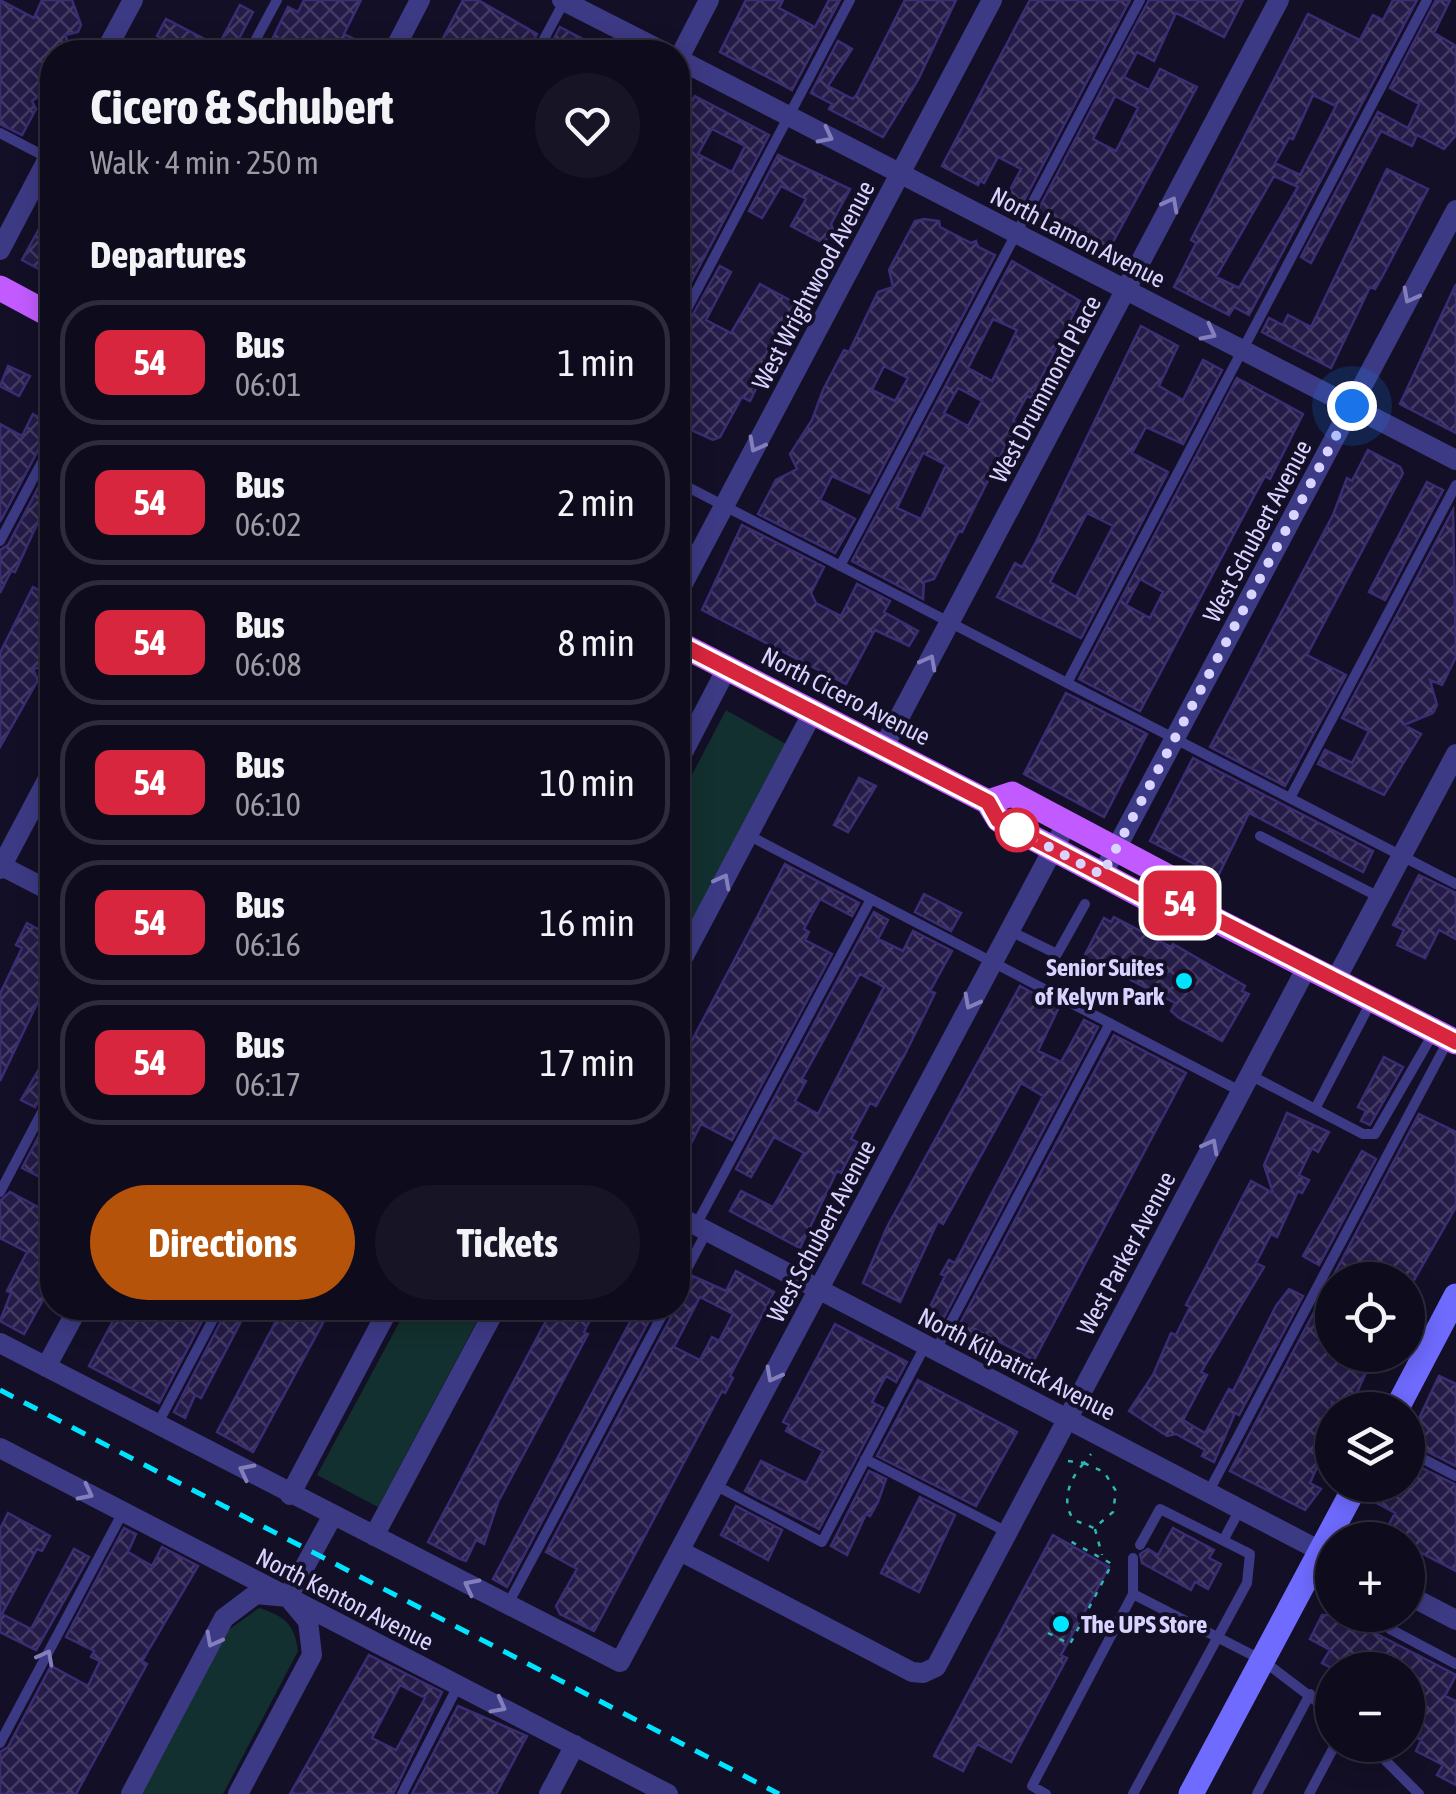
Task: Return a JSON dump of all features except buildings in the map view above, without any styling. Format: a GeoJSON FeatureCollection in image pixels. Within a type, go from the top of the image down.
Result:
{"type":"FeatureCollection","features":[{"type":"Feature","properties":{"kind":"main road"},"geometry":{"type":"LineString","coordinates":[[0,288],[40,310]]}},
{"type":"Feature","properties":{"kind":"main road","name":"North Cicero Avenue"},"geometry":{"type":"LineString","coordinates":[[690,649],[988,802],[998,820],[1166,908],[1182,902],[1446,1037]]}},
{"type":"Feature","properties":{"kind":"main road","name":"North Cicero Avenue"},"geometry":{"type":"LineString","coordinates":[[988,802],[1012,794],[1178,882],[1182,902]]}},
{"type":"Feature","properties":{"kind":"main road"},"geometry":{"type":"LineString","coordinates":[[1408,1392],[1446,1337],[1456,1296]]}},
{"type":"Feature","properties":{"kind":"main road"},"geometry":{"type":"LineString","coordinates":[[1191,1794],[1262,1660],[1315,1572]]}},
{"type":"Feature","properties":{"kind":"street"},"geometry":{"type":"LineString","coordinates":[[111,40],[133,0]]}},
{"type":"Feature","properties":{"kind":"street"},"geometry":{"type":"LineString","coordinates":[[399,40],[420,0]]}},
{"type":"Feature","properties":{"kind":"street"},"geometry":{"type":"LineString","coordinates":[[564,0],[641,40]]}},
{"type":"Feature","properties":{"kind":"street"},"geometry":{"type":"LineString","coordinates":[[688,40],[709,0]]}},
{"type":"Feature","properties":{"kind":"street","name":"West Wrightwood Avenue"},"geometry":{"type":"LineString","coordinates":[[690,570],[992,0]]}},
{"type":"Feature","properties":{"kind":"street","name":"West Drummond Place"},"geometry":{"type":"LineString","coordinates":[[883,748],[1279,0]]}},
{"type":"Feature","properties":{"kind":"street","name":"North Lamon Avenue"},"geometry":{"type":"LineString","coordinates":[[690,66],[1456,460]]}},
{"type":"Feature","properties":{"kind":"street"},"geometry":{"type":"LineString","coordinates":[[0,250],[40,176]]}},
{"type":"Feature","properties":{"kind":"street","name":"West Schubert Avenue"},"geometry":{"type":"LineString","coordinates":[[1102,875],[1456,210]]}},
{"type":"Feature","properties":{"kind":"street"},"geometry":{"type":"LineString","coordinates":[[690,739],[727,668]]}},
{"type":"Feature","properties":{"kind":"street"},"geometry":{"type":"LineString","coordinates":[[690,944],[813,712]]}},
{"type":"Feature","properties":{"kind":"street"},"geometry":{"type":"LineString","coordinates":[[1336,981],[1456,754]]}},
{"type":"Feature","properties":{"kind":"street"},"geometry":{"type":"LineString","coordinates":[[40,794],[1,867],[40,886]]}},
{"type":"Feature","properties":{"kind":"street","name":"West Schubert Avenue"},"geometry":{"type":"LineString","coordinates":[[508,1605],[620,1662],[1067,823]]}},
{"type":"Feature","properties":{"kind":"street","name":"West Parker Avenue"},"geometry":{"type":"LineString","coordinates":[[680,1551],[912,1672],[923,1673],[936,1667],[1307,966]]}},
{"type":"Feature","properties":{"kind":"street","name":"North Kilpatrick Avenue"},"geometry":{"type":"LineString","coordinates":[[693,1224],[1315,1548]]}},
{"type":"Feature","properties":{"kind":"street"},"geometry":{"type":"LineString","coordinates":[[46,1367],[71,1320]]}},
{"type":"Feature","properties":{"kind":"street"},"geometry":{"type":"LineString","coordinates":[[290,1494],[383,1320]]}},
{"type":"Feature","properties":{"kind":"street"},"geometry":{"type":"LineString","coordinates":[[374,1536],[490,1320]]}},
{"type":"Feature","properties":{"kind":"street"},"geometry":{"type":"LineString","coordinates":[[0,1344],[508,1605]]}},
{"type":"Feature","properties":{"kind":"street","name":"North Kenton Avenue"},"geometry":{"type":"LineString","coordinates":[[1,1451],[668,1794]]}},
{"type":"Feature","properties":{"kind":"street"},"geometry":{"type":"LineString","coordinates":[[288,1597],[332,1517]]}},
{"type":"Feature","properties":{"kind":"street"},"geometry":{"type":"LineString","coordinates":[[131,1794],[224,1618],[256,1594],[288,1597],[308,1620],[312,1655],[238,1794]]}},
{"type":"Feature","properties":{"kind":"street"},"geometry":{"type":"LineString","coordinates":[[1425,1604],[1456,1620]]}},
{"type":"Feature","properties":{"kind":"street"},"geometry":{"type":"LineString","coordinates":[[549,1794],[574,1746]]}},
{"type":"Feature","properties":{"kind":"lane"},"geometry":{"type":"LineString","coordinates":[[255,40],[277,0]]}},
{"type":"Feature","properties":{"kind":"lane"},"geometry":{"type":"LineString","coordinates":[[543,40],[564,0]]}},
{"type":"Feature","properties":{"kind":"lane"},"geometry":{"type":"LineString","coordinates":[[690,303],[850,0]]}},
{"type":"Feature","properties":{"kind":"lane"},"geometry":{"type":"LineString","coordinates":[[840,566],[1140,0]]}},
{"type":"Feature","properties":{"kind":"lane"},"geometry":{"type":"LineString","coordinates":[[1067,683],[1428,0]]}},
{"type":"Feature","properties":{"kind":"lane"},"geometry":{"type":"LineString","coordinates":[[0,133],[40,151]]}},
{"type":"Feature","properties":{"kind":"lane"},"geometry":{"type":"LineString","coordinates":[[0,540],[40,465]]}},
{"type":"Feature","properties":{"kind":"lane"},"geometry":{"type":"LineString","coordinates":[[1290,798],[1456,485]]}},
{"type":"Feature","properties":{"kind":"lane"},"geometry":{"type":"LineString","coordinates":[[690,488],[1456,884]]}},
{"type":"Feature","properties":{"kind":"lane"},"geometry":{"type":"LineString","coordinates":[[748,835],[1110,1023],[1315,1109],[1363,1134],[1375,1134],[1446,1037]]}},
{"type":"Feature","properties":{"kind":"lane"},"geometry":{"type":"LineString","coordinates":[[1260,836],[1380,897]]}},
{"type":"Feature","properties":{"kind":"lane"},"geometry":{"type":"LineString","coordinates":[[693,1224],[870,899]]}},
{"type":"Feature","properties":{"kind":"lane"},"geometry":{"type":"LineString","coordinates":[[1009,930],[1057,954],[1085,904]]}},
{"type":"Feature","properties":{"kind":"lane"},"geometry":{"type":"LineString","coordinates":[[1315,1109],[1372,1000]]}},
{"type":"Feature","properties":{"kind":"lane"},"geometry":{"type":"LineString","coordinates":[[715,1484],[822,1542],[1110,1023]]}},
{"type":"Feature","properties":{"kind":"lane"},"geometry":{"type":"LineString","coordinates":[[1209,1492],[1446,1037]]}},
{"type":"Feature","properties":{"kind":"lane"},"geometry":{"type":"LineString","coordinates":[[0,1192],[40,1116]]}},
{"type":"Feature","properties":{"kind":"lane"},"geometry":{"type":"LineString","coordinates":[[157,1425],[213,1320]]}},
{"type":"Feature","properties":{"kind":"lane"},"geometry":{"type":"LineString","coordinates":[[508,1605],[660,1320]]}},
{"type":"Feature","properties":{"kind":"lane"},"geometry":{"type":"LineString","coordinates":[[865,1460],[1008,1532]]}},
{"type":"Feature","properties":{"kind":"lane"},"geometry":{"type":"LineString","coordinates":[[1425,1460],[1456,1476]]}},
{"type":"Feature","properties":{"kind":"lane"},"geometry":{"type":"LineString","coordinates":[[1134,1794],[1247,1583],[1250,1554],[1160,1508],[1140,1546]]}},
{"type":"Feature","properties":{"kind":"lane"},"geometry":{"type":"LineString","coordinates":[[1224,1539],[1240,1508]]}},
{"type":"Feature","properties":{"kind":"lane"},"geometry":{"type":"LineString","coordinates":[[0,1743],[123,1512]]}},
{"type":"Feature","properties":{"kind":"lane"},"geometry":{"type":"LineString","coordinates":[[1046,1794],[1032,1786],[1133,1594],[1133,1558]]}},
{"type":"Feature","properties":{"kind":"lane"},"geometry":{"type":"LineString","coordinates":[[1133,1594],[1262,1660],[1315,1698]]}},
{"type":"Feature","properties":{"kind":"lane"},"geometry":{"type":"LineString","coordinates":[[1396,1632],[1456,1664]]}},
{"type":"Feature","properties":{"kind":"lane"},"geometry":{"type":"LineString","coordinates":[[402,1794],[459,1685]]}},
{"type":"Feature","properties":{"kind":"lane"},"geometry":{"type":"LineString","coordinates":[[1257,1794],[1310,1694]]}},
{"type":"Feature","properties":{"kind":"lane"},"geometry":{"type":"LineString","coordinates":[[1308,1794],[1326,1762]]}},
{"type":"Feature","properties":{"kind":"lane"},"geometry":{"type":"LineString","coordinates":[[1387,1762],[1419,1794]]}},
{"type":"Feature","properties":{"kind":"path"},"geometry":{"type":"LineString","coordinates":[[1092,1452],[1069,1487],[1066,1504],[1074,1520],[1094,1528]]}},
{"type":"Feature","properties":{"kind":"path"},"geometry":{"type":"LineString","coordinates":[[1068,1462],[1084,1463],[1104,1472],[1116,1491],[1113,1512],[1094,1528]]}},
{"type":"Feature","properties":{"kind":"path"},"geometry":{"type":"LineString","coordinates":[[1094,1528],[1103,1558]]}},
{"type":"Feature","properties":{"kind":"path"},"geometry":{"type":"LineString","coordinates":[[1048,1634],[1070,1644],[1112,1564],[1068,1540]]}},
{"type":"Feature","properties":{"kind":"green space"},"geometry":{"type":"Polygon","coordinates":[[[726,710],[786,744],[690,924],[690,778],[726,710]]]}},
{"type":"Feature","properties":{"kind":"green space"},"geometry":{"type":"Polygon","coordinates":[[[401,1320],[478,1320],[378,1507],[317,1475],[401,1320]]]}},
{"type":"Feature","properties":{"kind":"green space"},"geometry":{"type":"Polygon","coordinates":[[[259,1608],[287,1622],[298,1651],[223,1794],[141,1794],[227,1631],[259,1608]]]}},
{"type":"Feature","properties":{"kind":"railway"},"geometry":{"type":"LineString","coordinates":[[0,1390],[779,1794]]}},
{"type":"Feature","properties":{"kind":"bus line","name":"54"},"geometry":{"type":"LineString","coordinates":[[690,649],[988,802],[998,820],[1166,908],[1182,902],[1456,1042]]}},
{"type":"Feature","properties":{"kind":"place","name":"Senior Suites of Kelyvn Park"},"geometry":{"type":"Point","coordinates":[1184,981]}},
{"type":"Feature","properties":{"kind":"place","name":"The UPS Store"},"geometry":{"type":"Point","coordinates":[1061,1624]}},
{"type":"Feature","properties":{"kind":"route"},"geometry":{"type":"LineString","coordinates":[[1017,830],[1102,875],[1352,406]]}}]}
